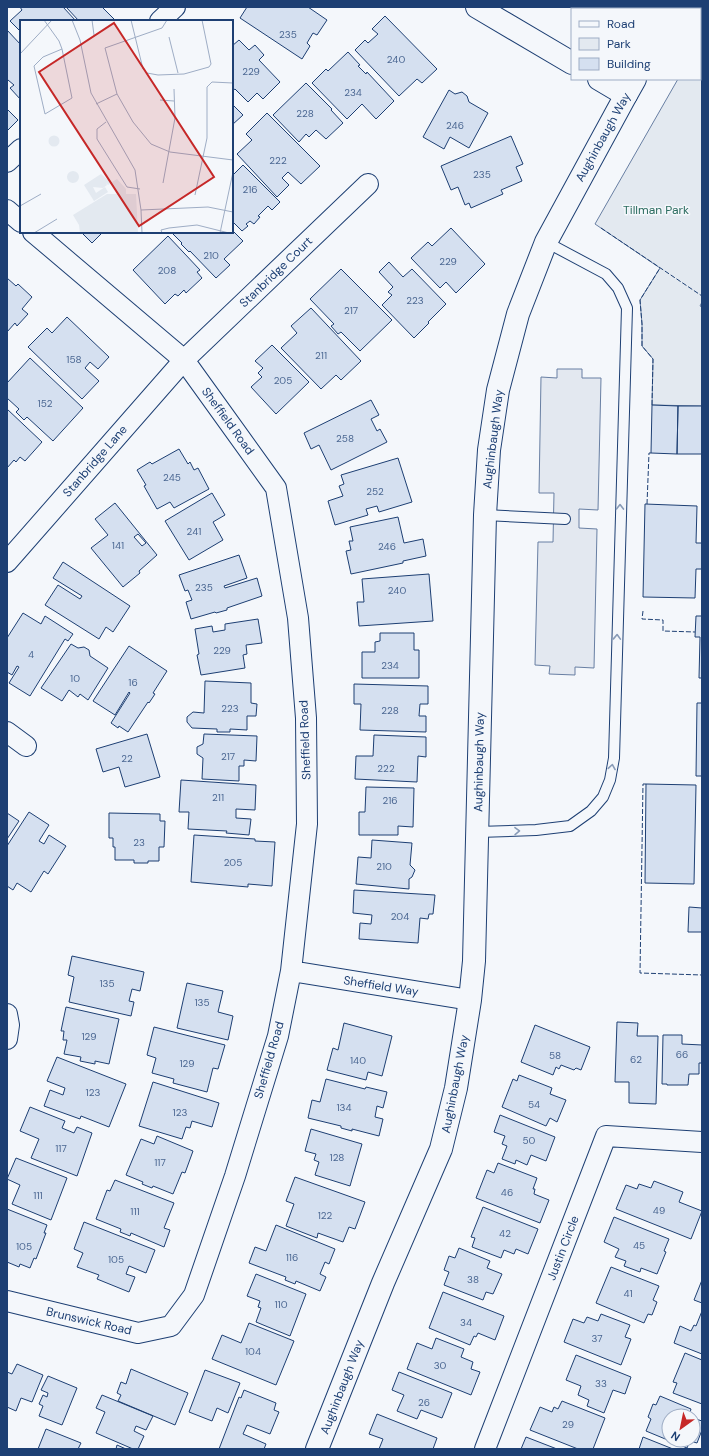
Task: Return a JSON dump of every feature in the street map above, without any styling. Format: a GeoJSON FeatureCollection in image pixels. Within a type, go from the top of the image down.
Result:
{"type":"FeatureCollection","features":[{"type":"Feature","properties":{"kind":"street"},"geometry":{"type":"LineString","coordinates":[[161,20],[175,7]]}},
{"type":"Feature","properties":{"kind":"street"},"geometry":{"type":"LineString","coordinates":[[477,7],[571,62]]}},
{"type":"Feature","properties":{"kind":"street"},"geometry":{"type":"LineString","coordinates":[[603,80],[630,87]]}},
{"type":"Feature","properties":{"kind":"street","name":"Aughinbaugh Way"},"geometry":{"type":"LineString","coordinates":[[317,1449],[383,1283],[441,1149],[456,1088],[470,1000],[474,961],[485,515],[489,450],[498,390],[518,314],[546,242],[630,87]]}},
{"type":"Feature","properties":{"kind":"street"},"geometry":{"type":"LineString","coordinates":[[7,162],[20,150]]}},
{"type":"Feature","properties":{"kind":"street","name":"Stanbridge Court"},"geometry":{"type":"LineString","coordinates":[[184,360],[368,184]]}},
{"type":"Feature","properties":{"kind":"street"},"geometry":{"type":"LineString","coordinates":[[7,210],[20,221]]}},
{"type":"Feature","properties":{"kind":"street","name":"Sheffield Road"},"geometry":{"type":"LineString","coordinates":[[34,233],[184,360],[276,488],[298,618],[306,718],[307,824],[291,972],[278,1036],[235,1176],[194,1295],[171,1326]]}},
{"type":"Feature","properties":{"kind":"street","name":"Stanbridge Lane"},"geometry":{"type":"LineString","coordinates":[[7,562],[184,360]]}},
{"type":"Feature","properties":{"kind":"street"},"geometry":{"type":"LineString","coordinates":[[7,732],[26,746]]}},
{"type":"Feature","properties":{"kind":"street","name":"Sheffield Way"},"geometry":{"type":"LineString","coordinates":[[291,972],[470,1000]]}},
{"type":"Feature","properties":{"kind":"street"},"geometry":{"type":"LineString","coordinates":[[7,1014],[9,1025],[7,1039]]}},
{"type":"Feature","properties":{"kind":"street","name":"Justin Circle"},"geometry":{"type":"LineString","coordinates":[[485,1449],[606,1136],[702,1142]]}},
{"type":"Feature","properties":{"kind":"street","name":"Brunswick Road"},"geometry":{"type":"LineString","coordinates":[[7,1302],[138,1333],[171,1326]]}},
{"type":"Feature","properties":{"kind":"lane"},"geometry":{"type":"LineString","coordinates":[[478,832],[536,830],[570,826],[591,811],[603,798],[610,780],[614,758],[627,308],[618,288],[606,274],[546,242]]}},
{"type":"Feature","properties":{"kind":"lane"},"geometry":{"type":"LineString","coordinates":[[485,515],[565,519]]}},
{"type":"Feature","properties":{"kind":"green space","name":"Tillman Park"},"geometry":{"type":"Polygon","coordinates":[[[702,38],[702,302],[700,306],[702,307],[702,406],[652,405],[653,359],[642,346],[640,300],[660,268],[595,224],[677,80],[701,80],[702,38]]]}},
{"type":"Feature","properties":{"kind":"shaded area"},"geometry":{"type":"Polygon","coordinates":[[[557,369],[582,369],[582,378],[601,378],[598,510],[579,509],[579,528],[597,529],[594,668],[575,667],[575,675],[549,674],[550,666],[535,665],[538,542],[553,542],[554,493],[539,493],[541,377],[557,378],[557,369]]]}},
{"type":"Feature","properties":{"kind":"building"},"geometry":{"type":"Polygon","coordinates":[[[20,7],[63,7],[75,20],[20,20],[20,31],[10,21],[22,10],[20,7]]]}},
{"type":"Feature","properties":{"kind":"building"},"geometry":{"type":"Polygon","coordinates":[[[66,7],[102,7],[115,20],[78,20],[66,7]]]}},
{"type":"Feature","properties":{"kind":"building"},"geometry":{"type":"Polygon","coordinates":[[[247,7],[308,7],[327,20],[317,35],[313,33],[307,43],[310,46],[302,59],[240,18],[247,7]]]}},
{"type":"Feature","properties":{"kind":"building"},"geometry":{"type":"Polygon","coordinates":[[[385,16],[437,69],[422,83],[417,79],[399,96],[355,50],[365,40],[368,43],[378,34],[372,29],[385,16]]]}},
{"type":"Feature","properties":{"kind":"building"},"geometry":{"type":"Polygon","coordinates":[[[7,30],[20,44],[20,99],[10,88],[14,85],[8,80],[7,81],[7,30]]]}},
{"type":"Feature","properties":{"kind":"building"},"geometry":{"type":"Polygon","coordinates":[[[239,40],[249,50],[255,45],[264,55],[259,60],[280,82],[263,99],[257,93],[248,102],[235,89],[233,90],[233,45],[239,40]]]}},
{"type":"Feature","properties":{"kind":"building"},"geometry":{"type":"Polygon","coordinates":[[[348,52],[360,65],[358,66],[366,74],[367,72],[394,101],[376,119],[362,104],[347,119],[312,83],[326,69],[328,71],[348,52]]]}},
{"type":"Feature","properties":{"kind":"building"},"geometry":{"type":"Polygon","coordinates":[[[306,83],[332,109],[331,110],[343,123],[326,139],[316,130],[309,137],[306,134],[299,142],[273,115],[306,83]]]}},
{"type":"Feature","properties":{"kind":"building"},"geometry":{"type":"Polygon","coordinates":[[[449,90],[455,94],[462,92],[467,96],[469,102],[488,113],[469,148],[450,137],[444,149],[423,137],[449,90]]]}},
{"type":"Feature","properties":{"kind":"building"},"geometry":{"type":"Polygon","coordinates":[[[233,105],[243,115],[233,124],[233,105]]]}},
{"type":"Feature","properties":{"kind":"building"},"geometry":{"type":"Polygon","coordinates":[[[7,109],[18,120],[7,131],[7,109]]]}},
{"type":"Feature","properties":{"kind":"building"},"geometry":{"type":"Polygon","coordinates":[[[267,113],[320,166],[301,184],[288,172],[282,178],[289,185],[277,197],[237,154],[252,140],[246,134],[267,113]]]}},
{"type":"Feature","properties":{"kind":"building"},"geometry":{"type":"Polygon","coordinates":[[[511,136],[523,164],[516,167],[522,181],[501,190],[503,194],[471,208],[469,203],[465,205],[458,187],[451,190],[441,166],[511,136]]]}},
{"type":"Feature","properties":{"kind":"building"},"geometry":{"type":"Polygon","coordinates":[[[243,165],[280,202],[272,210],[268,206],[258,216],[260,217],[254,224],[250,221],[246,224],[248,226],[242,231],[233,222],[233,175],[243,165]]]}},
{"type":"Feature","properties":{"kind":"building"},"geometry":{"type":"Polygon","coordinates":[[[451,228],[485,264],[456,293],[446,282],[440,288],[411,258],[428,242],[432,246],[451,228]]]}},
{"type":"Feature","properties":{"kind":"building"},"geometry":{"type":"Polygon","coordinates":[[[233,231],[243,241],[224,259],[230,265],[216,278],[190,251],[189,252],[181,244],[182,243],[172,233],[233,233],[233,231]]]}},
{"type":"Feature","properties":{"kind":"building"},"geometry":{"type":"Polygon","coordinates":[[[82,233],[102,233],[92,243],[82,233]]]}},
{"type":"Feature","properties":{"kind":"building"},"geometry":{"type":"Polygon","coordinates":[[[168,236],[200,270],[197,272],[202,278],[186,293],[184,290],[178,296],[175,294],[165,304],[133,270],[168,236]]]}},
{"type":"Feature","properties":{"kind":"building"},"geometry":{"type":"Polygon","coordinates":[[[389,262],[403,277],[412,269],[446,304],[414,338],[382,305],[392,295],[388,292],[393,287],[379,272],[389,262]]]}},
{"type":"Feature","properties":{"kind":"building"},"geometry":{"type":"Polygon","coordinates":[[[341,269],[392,320],[360,351],[341,332],[338,334],[331,326],[334,324],[310,299],[341,269]]]}},
{"type":"Feature","properties":{"kind":"building"},"geometry":{"type":"Polygon","coordinates":[[[7,278],[16,286],[18,284],[32,297],[22,309],[28,314],[17,326],[15,323],[7,332],[7,278]]]}},
{"type":"Feature","properties":{"kind":"building"},"geometry":{"type":"Polygon","coordinates":[[[311,308],[361,361],[341,380],[336,375],[321,389],[281,348],[297,333],[291,326],[311,308]]]}},
{"type":"Feature","properties":{"kind":"building"},"geometry":{"type":"Polygon","coordinates":[[[67,317],[109,357],[98,369],[90,362],[85,368],[99,381],[82,399],[28,347],[47,328],[52,333],[67,317]]]}},
{"type":"Feature","properties":{"kind":"building"},"geometry":{"type":"Polygon","coordinates":[[[272,345],[309,382],[276,414],[251,387],[262,377],[258,373],[263,368],[255,361],[272,345]]]}},
{"type":"Feature","properties":{"kind":"building"},"geometry":{"type":"Polygon","coordinates":[[[30,358],[83,408],[53,441],[27,417],[24,420],[16,412],[19,409],[7,398],[7,383],[30,358]]]}},
{"type":"Feature","properties":{"kind":"building"},"geometry":{"type":"Polygon","coordinates":[[[371,400],[379,415],[371,419],[377,431],[380,429],[387,442],[331,470],[319,445],[311,449],[304,433],[371,400]]]}},
{"type":"Feature","properties":{"kind":"building"},"geometry":{"type":"Polygon","coordinates":[[[652,405],[678,406],[677,454],[651,453],[652,405]]]}},
{"type":"Feature","properties":{"kind":"building"},"geometry":{"type":"Polygon","coordinates":[[[678,406],[702,406],[702,454],[677,454],[678,406]]]}},
{"type":"Feature","properties":{"kind":"building"},"geometry":{"type":"Polygon","coordinates":[[[7,409],[42,442],[25,461],[20,457],[16,462],[14,460],[7,468],[7,409]]]}},
{"type":"Feature","properties":{"kind":"building"},"geometry":{"type":"Polygon","coordinates":[[[179,449],[188,464],[190,462],[194,470],[198,468],[209,489],[174,508],[170,502],[157,509],[137,470],[150,462],[152,464],[179,449]]]}},
{"type":"Feature","properties":{"kind":"building"},"geometry":{"type":"Polygon","coordinates":[[[398,458],[412,502],[379,512],[377,506],[366,509],[368,515],[335,525],[328,501],[343,496],[339,486],[344,484],[341,475],[398,458]]]}},
{"type":"Feature","properties":{"kind":"building"},"geometry":{"type":"Polygon","coordinates":[[[212,493],[225,515],[213,522],[223,540],[189,560],[165,521],[212,493]]]}},
{"type":"Feature","properties":{"kind":"building"},"geometry":{"type":"Polygon","coordinates":[[[115,503],[157,555],[139,571],[140,573],[123,587],[91,548],[108,535],[95,519],[115,503]],[[138,534],[134,537],[142,546],[146,543],[138,534]]]}},
{"type":"Feature","properties":{"kind":"building"},"geometry":{"type":"Polygon","coordinates":[[[645,504],[697,506],[696,543],[702,543],[702,569],[696,569],[695,598],[643,597],[645,504]]]}},
{"type":"Feature","properties":{"kind":"building"},"geometry":{"type":"Polygon","coordinates":[[[398,517],[404,543],[423,539],[426,556],[403,561],[403,563],[351,574],[346,551],[351,550],[349,541],[353,541],[350,527],[398,517]]]}},
{"type":"Feature","properties":{"kind":"building"},"geometry":{"type":"Polygon","coordinates":[[[239,555],[247,578],[224,586],[225,588],[257,578],[262,596],[227,608],[227,610],[191,619],[186,602],[192,600],[188,590],[185,591],[179,575],[239,555]]]}},
{"type":"Feature","properties":{"kind":"building"},"geometry":{"type":"Polygon","coordinates":[[[63,562],[130,606],[113,632],[106,627],[99,639],[45,605],[58,585],[80,599],[82,596],[53,578],[63,562]]]}},
{"type":"Feature","properties":{"kind":"building"},"geometry":{"type":"Polygon","coordinates":[[[429,574],[433,621],[359,626],[357,602],[364,602],[362,579],[429,574]]]}},
{"type":"Feature","properties":{"kind":"building"},"geometry":{"type":"Polygon","coordinates":[[[23,613],[41,624],[45,616],[73,634],[68,641],[65,639],[30,696],[9,683],[19,667],[17,666],[12,675],[7,672],[7,638],[23,613]]]}},
{"type":"Feature","properties":{"kind":"building"},"geometry":{"type":"Polygon","coordinates":[[[696,616],[702,616],[702,678],[699,678],[700,637],[695,637],[696,616]]]}},
{"type":"Feature","properties":{"kind":"building"},"geometry":{"type":"Polygon","coordinates":[[[258,619],[262,643],[246,645],[247,654],[243,655],[245,668],[201,675],[197,655],[199,654],[195,629],[212,626],[213,632],[225,630],[225,624],[258,619]]]}},
{"type":"Feature","properties":{"kind":"building"},"geometry":{"type":"Polygon","coordinates":[[[380,633],[414,633],[414,650],[419,650],[419,678],[362,678],[362,652],[375,652],[375,642],[380,641],[380,633]]]}},
{"type":"Feature","properties":{"kind":"building"},"geometry":{"type":"Polygon","coordinates":[[[71,644],[78,648],[84,647],[89,650],[90,656],[108,668],[88,700],[80,694],[78,697],[69,690],[62,701],[41,688],[71,644]]]}},
{"type":"Feature","properties":{"kind":"building"},"geometry":{"type":"Polygon","coordinates":[[[129,646],[167,671],[153,693],[155,694],[128,732],[111,723],[130,693],[129,692],[115,715],[93,701],[129,646]]]}},
{"type":"Feature","properties":{"kind":"building"},"geometry":{"type":"Polygon","coordinates":[[[205,681],[251,683],[251,703],[257,704],[256,716],[247,716],[247,730],[230,729],[230,732],[217,732],[217,729],[192,728],[187,722],[187,717],[193,712],[204,713],[205,681]]]}},
{"type":"Feature","properties":{"kind":"building"},"geometry":{"type":"Polygon","coordinates":[[[354,684],[428,686],[428,704],[420,704],[419,716],[426,716],[426,732],[360,730],[361,704],[354,704],[354,684]]]}},
{"type":"Feature","properties":{"kind":"building"},"geometry":{"type":"Polygon","coordinates":[[[697,703],[702,703],[702,776],[696,776],[697,703]]]}},
{"type":"Feature","properties":{"kind":"building"},"geometry":{"type":"Polygon","coordinates":[[[147,734],[160,777],[125,787],[119,767],[103,772],[96,749],[147,734]]]}},
{"type":"Feature","properties":{"kind":"building"},"geometry":{"type":"Polygon","coordinates":[[[204,734],[257,736],[256,761],[244,760],[244,766],[239,766],[239,781],[202,779],[203,758],[197,754],[197,747],[203,744],[204,734]]]}},
{"type":"Feature","properties":{"kind":"building"},"geometry":{"type":"Polygon","coordinates":[[[374,735],[426,737],[426,757],[418,756],[417,782],[355,779],[356,756],[373,756],[374,735]]]}},
{"type":"Feature","properties":{"kind":"building"},"geometry":{"type":"Polygon","coordinates":[[[181,780],[256,785],[255,810],[236,809],[236,818],[251,819],[249,835],[226,833],[227,831],[188,829],[189,812],[179,812],[181,780]]]}},
{"type":"Feature","properties":{"kind":"building"},"geometry":{"type":"Polygon","coordinates":[[[646,784],[696,785],[694,884],[645,883],[646,784]]]}},
{"type":"Feature","properties":{"kind":"building"},"geometry":{"type":"Polygon","coordinates":[[[366,787],[414,788],[413,827],[398,826],[398,835],[359,835],[359,812],[365,812],[366,787]]]}},
{"type":"Feature","properties":{"kind":"building"},"geometry":{"type":"Polygon","coordinates":[[[29,812],[49,825],[39,841],[44,844],[49,835],[66,846],[48,874],[44,871],[31,892],[17,883],[13,890],[7,886],[7,846],[29,812]]]}},
{"type":"Feature","properties":{"kind":"building"},"geometry":{"type":"Polygon","coordinates":[[[7,813],[19,821],[7,839],[7,813]]]}},
{"type":"Feature","properties":{"kind":"building"},"geometry":{"type":"Polygon","coordinates":[[[109,813],[160,814],[160,821],[165,821],[164,847],[159,847],[159,861],[134,863],[134,860],[115,860],[113,838],[109,838],[109,813]]]}},
{"type":"Feature","properties":{"kind":"building"},"geometry":{"type":"Polygon","coordinates":[[[194,835],[255,839],[255,841],[275,842],[272,886],[248,884],[248,887],[191,882],[194,835]]]}},
{"type":"Feature","properties":{"kind":"building"},"geometry":{"type":"Polygon","coordinates":[[[372,840],[412,843],[410,865],[415,870],[412,877],[409,879],[409,889],[356,884],[358,857],[371,858],[372,840]]]}},
{"type":"Feature","properties":{"kind":"building"},"geometry":{"type":"Polygon","coordinates":[[[354,890],[435,895],[433,914],[429,914],[428,919],[420,918],[418,943],[359,939],[360,923],[371,924],[372,915],[353,913],[354,890]]]}},
{"type":"Feature","properties":{"kind":"building"},"geometry":{"type":"Polygon","coordinates":[[[689,907],[702,908],[702,932],[688,932],[689,907]]]}},
{"type":"Feature","properties":{"kind":"building"},"geometry":{"type":"Polygon","coordinates":[[[72,956],[144,972],[140,991],[132,989],[129,1001],[134,1002],[131,1016],[69,1002],[74,977],[68,975],[72,956]]]}},
{"type":"Feature","properties":{"kind":"building"},"geometry":{"type":"Polygon","coordinates":[[[187,983],[223,991],[218,1012],[233,1016],[228,1040],[177,1028],[187,983]]]}},
{"type":"Feature","properties":{"kind":"building"},"geometry":{"type":"Polygon","coordinates":[[[66,1007],[119,1019],[109,1064],[95,1061],[95,1064],[80,1061],[81,1057],[64,1054],[67,1040],[63,1040],[64,1031],[61,1031],[66,1007]]]}},
{"type":"Feature","properties":{"kind":"building"},"geometry":{"type":"Polygon","coordinates":[[[617,1022],[638,1023],[637,1036],[658,1036],[656,1104],[629,1103],[629,1082],[615,1082],[617,1022]]]}},
{"type":"Feature","properties":{"kind":"building"},"geometry":{"type":"Polygon","coordinates":[[[344,1023],[392,1036],[382,1076],[368,1072],[366,1080],[327,1070],[333,1048],[338,1050],[344,1023]]]}},
{"type":"Feature","properties":{"kind":"building"},"geometry":{"type":"Polygon","coordinates":[[[535,1025],[590,1047],[581,1070],[576,1068],[574,1070],[561,1065],[559,1069],[556,1067],[553,1075],[521,1062],[535,1025]]]}},
{"type":"Feature","properties":{"kind":"building"},"geometry":{"type":"Polygon","coordinates":[[[154,1027],[225,1045],[218,1069],[213,1068],[207,1092],[173,1083],[174,1079],[152,1073],[156,1058],[147,1055],[154,1027]]]}},
{"type":"Feature","properties":{"kind":"building"},"geometry":{"type":"Polygon","coordinates":[[[663,1035],[682,1035],[682,1044],[702,1045],[702,1063],[699,1063],[699,1074],[689,1074],[688,1085],[662,1084],[663,1035]]]}},
{"type":"Feature","properties":{"kind":"building"},"geometry":{"type":"Polygon","coordinates":[[[57,1057],[126,1084],[109,1127],[81,1116],[80,1119],[44,1106],[50,1090],[63,1095],[65,1088],[47,1081],[57,1057]]]}},
{"type":"Feature","properties":{"kind":"building"},"geometry":{"type":"Polygon","coordinates":[[[519,1075],[552,1088],[550,1094],[566,1100],[557,1122],[550,1118],[546,1126],[502,1107],[513,1079],[517,1081],[519,1075]]]}},
{"type":"Feature","properties":{"kind":"building"},"geometry":{"type":"Polygon","coordinates":[[[326,1079],[365,1089],[366,1087],[387,1092],[383,1108],[377,1106],[375,1117],[383,1119],[379,1136],[352,1129],[352,1131],[341,1128],[341,1126],[308,1118],[312,1100],[320,1102],[326,1079]]]}},
{"type":"Feature","properties":{"kind":"building"},"geometry":{"type":"Polygon","coordinates":[[[153,1082],[219,1103],[212,1127],[192,1121],[190,1128],[186,1127],[182,1139],[139,1126],[153,1082]]]}},
{"type":"Feature","properties":{"kind":"building"},"geometry":{"type":"Polygon","coordinates":[[[30,1107],[65,1121],[62,1128],[74,1133],[77,1127],[92,1133],[77,1176],[31,1158],[39,1139],[20,1131],[30,1107]]]}},
{"type":"Feature","properties":{"kind":"building"},"geometry":{"type":"Polygon","coordinates":[[[500,1115],[555,1137],[546,1161],[531,1155],[527,1165],[516,1160],[515,1164],[502,1159],[507,1146],[502,1144],[505,1136],[494,1132],[500,1115]]]}},
{"type":"Feature","properties":{"kind":"building"},"geometry":{"type":"Polygon","coordinates":[[[311,1129],[362,1144],[350,1186],[315,1175],[319,1162],[314,1160],[316,1154],[305,1151],[311,1129]]]}},
{"type":"Feature","properties":{"kind":"building"},"geometry":{"type":"Polygon","coordinates":[[[157,1136],[193,1151],[185,1173],[182,1172],[173,1194],[153,1186],[152,1188],[142,1184],[143,1182],[126,1175],[141,1139],[154,1144],[157,1136]]]}},
{"type":"Feature","properties":{"kind":"building"},"geometry":{"type":"Polygon","coordinates":[[[16,1158],[67,1178],[51,1220],[12,1204],[20,1185],[7,1179],[16,1158]]]}},
{"type":"Feature","properties":{"kind":"building"},"geometry":{"type":"Polygon","coordinates":[[[498,1163],[537,1178],[533,1189],[535,1189],[534,1194],[549,1200],[540,1223],[476,1198],[487,1170],[494,1173],[498,1163]]]}},
{"type":"Feature","properties":{"kind":"building"},"geometry":{"type":"Polygon","coordinates":[[[295,1177],[365,1202],[355,1229],[349,1227],[343,1242],[318,1233],[317,1238],[286,1226],[294,1204],[286,1201],[295,1177]]]}},
{"type":"Feature","properties":{"kind":"building"},"geometry":{"type":"Polygon","coordinates":[[[115,1180],[174,1203],[164,1228],[170,1230],[164,1247],[131,1233],[130,1236],[120,1232],[121,1229],[96,1219],[107,1190],[110,1191],[115,1180]]]}},
{"type":"Feature","properties":{"kind":"building"},"geometry":{"type":"Polygon","coordinates":[[[654,1181],[683,1192],[679,1202],[702,1211],[691,1239],[616,1209],[626,1185],[637,1189],[639,1184],[651,1188],[654,1181]]]}},
{"type":"Feature","properties":{"kind":"building"},"geometry":{"type":"Polygon","coordinates":[[[483,1207],[538,1229],[528,1254],[516,1249],[514,1254],[504,1250],[501,1258],[472,1247],[475,1238],[471,1237],[483,1207]]]}},
{"type":"Feature","properties":{"kind":"building"},"geometry":{"type":"Polygon","coordinates":[[[7,1209],[47,1225],[44,1233],[46,1233],[36,1259],[34,1258],[30,1268],[20,1264],[19,1267],[7,1262],[7,1209]]]}},
{"type":"Feature","properties":{"kind":"building"},"geometry":{"type":"Polygon","coordinates":[[[614,1217],[669,1239],[664,1251],[666,1252],[657,1274],[641,1268],[640,1272],[624,1266],[626,1261],[615,1257],[619,1249],[604,1242],[614,1217]]]}},
{"type":"Feature","properties":{"kind":"building"},"geometry":{"type":"Polygon","coordinates":[[[84,1222],[155,1250],[146,1273],[129,1266],[126,1274],[135,1277],[129,1292],[97,1279],[99,1275],[77,1267],[83,1253],[74,1249],[84,1222]]]}},
{"type":"Feature","properties":{"kind":"building"},"geometry":{"type":"Polygon","coordinates":[[[276,1225],[335,1249],[329,1264],[325,1262],[320,1274],[326,1277],[320,1291],[296,1281],[295,1284],[285,1280],[286,1277],[249,1263],[255,1247],[266,1251],[276,1225]]]}},
{"type":"Feature","properties":{"kind":"building"},"geometry":{"type":"Polygon","coordinates":[[[459,1248],[490,1261],[487,1268],[502,1274],[493,1294],[486,1292],[483,1300],[444,1285],[449,1272],[444,1270],[449,1256],[455,1258],[459,1248]]]}},
{"type":"Feature","properties":{"kind":"building"},"geometry":{"type":"Polygon","coordinates":[[[611,1267],[659,1286],[653,1300],[657,1302],[652,1315],[648,1314],[644,1323],[596,1303],[611,1267]]]}},
{"type":"Feature","properties":{"kind":"building"},"geometry":{"type":"Polygon","coordinates":[[[256,1274],[306,1294],[290,1336],[256,1322],[261,1308],[258,1307],[260,1301],[247,1296],[256,1274]]]}},
{"type":"Feature","properties":{"kind":"building"},"geometry":{"type":"Polygon","coordinates":[[[702,1280],[702,1303],[694,1300],[702,1280]]]}},
{"type":"Feature","properties":{"kind":"building"},"geometry":{"type":"Polygon","coordinates":[[[443,1292],[504,1316],[495,1340],[478,1333],[476,1337],[474,1336],[470,1345],[429,1328],[443,1292]]]}},
{"type":"Feature","properties":{"kind":"building"},"geometry":{"type":"Polygon","coordinates":[[[702,1311],[702,1354],[674,1343],[680,1326],[691,1331],[694,1325],[696,1326],[702,1311]]]}},
{"type":"Feature","properties":{"kind":"building"},"geometry":{"type":"Polygon","coordinates":[[[601,1314],[630,1325],[625,1337],[631,1339],[621,1365],[564,1342],[573,1319],[584,1323],[587,1317],[598,1321],[601,1314]]]}},
{"type":"Feature","properties":{"kind":"building"},"geometry":{"type":"Polygon","coordinates":[[[249,1323],[294,1341],[276,1385],[212,1359],[222,1335],[241,1343],[249,1323]]]}},
{"type":"Feature","properties":{"kind":"building"},"geometry":{"type":"Polygon","coordinates":[[[436,1338],[464,1349],[461,1357],[473,1362],[471,1369],[480,1372],[471,1395],[407,1369],[417,1343],[432,1349],[436,1338]]]}},
{"type":"Feature","properties":{"kind":"building"},"geometry":{"type":"Polygon","coordinates":[[[685,1353],[702,1360],[702,1404],[673,1393],[677,1383],[673,1382],[685,1353]]]}},
{"type":"Feature","properties":{"kind":"building"},"geometry":{"type":"Polygon","coordinates":[[[576,1355],[631,1377],[625,1394],[613,1390],[604,1413],[587,1406],[589,1400],[578,1395],[581,1386],[566,1380],[576,1355]]]}},
{"type":"Feature","properties":{"kind":"building"},"geometry":{"type":"Polygon","coordinates":[[[17,1364],[43,1375],[32,1402],[21,1398],[16,1411],[7,1407],[7,1372],[12,1374],[17,1364]]]}},
{"type":"Feature","properties":{"kind":"building"},"geometry":{"type":"Polygon","coordinates":[[[131,1369],[188,1393],[175,1425],[118,1401],[121,1395],[117,1393],[121,1382],[126,1384],[131,1369]]]}},
{"type":"Feature","properties":{"kind":"building"},"geometry":{"type":"Polygon","coordinates":[[[205,1370],[240,1383],[228,1413],[217,1408],[212,1421],[189,1412],[205,1370]]]}},
{"type":"Feature","properties":{"kind":"building"},"geometry":{"type":"Polygon","coordinates":[[[399,1372],[452,1393],[442,1418],[421,1410],[417,1419],[397,1411],[404,1395],[392,1390],[399,1372]]]}},
{"type":"Feature","properties":{"kind":"building"},"geometry":{"type":"Polygon","coordinates":[[[48,1376],[77,1388],[62,1425],[39,1416],[43,1406],[39,1404],[43,1395],[47,1397],[48,1393],[41,1390],[48,1376]]]}},
{"type":"Feature","properties":{"kind":"building"},"geometry":{"type":"Polygon","coordinates":[[[244,1390],[276,1403],[274,1410],[279,1412],[270,1434],[247,1425],[243,1434],[266,1444],[264,1449],[219,1449],[239,1397],[241,1398],[244,1390]]]}},
{"type":"Feature","properties":{"kind":"building"},"geometry":{"type":"Polygon","coordinates":[[[102,1395],[153,1416],[146,1430],[136,1426],[134,1431],[144,1436],[138,1449],[133,1449],[96,1433],[105,1412],[96,1408],[102,1395]]]}},
{"type":"Feature","properties":{"kind":"building"},"geometry":{"type":"Polygon","coordinates":[[[660,1396],[689,1408],[661,1408],[661,1437],[646,1431],[651,1419],[648,1417],[653,1404],[656,1405],[660,1396]]]}},
{"type":"Feature","properties":{"kind":"building"},"geometry":{"type":"Polygon","coordinates":[[[562,1401],[605,1418],[593,1449],[578,1449],[530,1430],[540,1407],[552,1412],[554,1407],[558,1409],[562,1401]]]}},
{"type":"Feature","properties":{"kind":"building"},"geometry":{"type":"Polygon","coordinates":[[[377,1414],[437,1438],[433,1449],[379,1449],[383,1439],[369,1434],[377,1414]]]}},
{"type":"Feature","properties":{"kind":"building"},"geometry":{"type":"Polygon","coordinates":[[[701,1421],[702,1421],[701,1433],[701,1421]]]}},
{"type":"Feature","properties":{"kind":"building"},"geometry":{"type":"Polygon","coordinates":[[[46,1429],[81,1443],[78,1449],[38,1449],[46,1429]]]}},
{"type":"Feature","properties":{"kind":"building"},"geometry":{"type":"Polygon","coordinates":[[[526,1437],[557,1449],[521,1449],[526,1437]]]}},
{"type":"Feature","properties":{"kind":"building"},"geometry":{"type":"Polygon","coordinates":[[[643,1437],[661,1444],[661,1448],[673,1449],[639,1449],[643,1437]]]}},
{"type":"Feature","properties":{"kind":"building"},"geometry":{"type":"Polygon","coordinates":[[[117,1445],[126,1449],[116,1449],[117,1445]]]}},
{"type":"Feature","properties":{"kind":"fence"},"geometry":{"type":"LineString","coordinates":[[601,228],[702,296]]}},
{"type":"Feature","properties":{"kind":"fence"},"geometry":{"type":"LineString","coordinates":[[652,405],[653,359],[642,346],[640,300],[660,268]]}},
{"type":"Feature","properties":{"kind":"fence"},"geometry":{"type":"LineString","coordinates":[[647,504],[649,453],[651,453]]}},
{"type":"Feature","properties":{"kind":"fence"},"geometry":{"type":"LineString","coordinates":[[643,611],[642,619],[663,620],[663,631],[695,632]]}},
{"type":"Feature","properties":{"kind":"fence"},"geometry":{"type":"LineString","coordinates":[[646,784],[643,784],[640,973],[702,975]]}}]}
